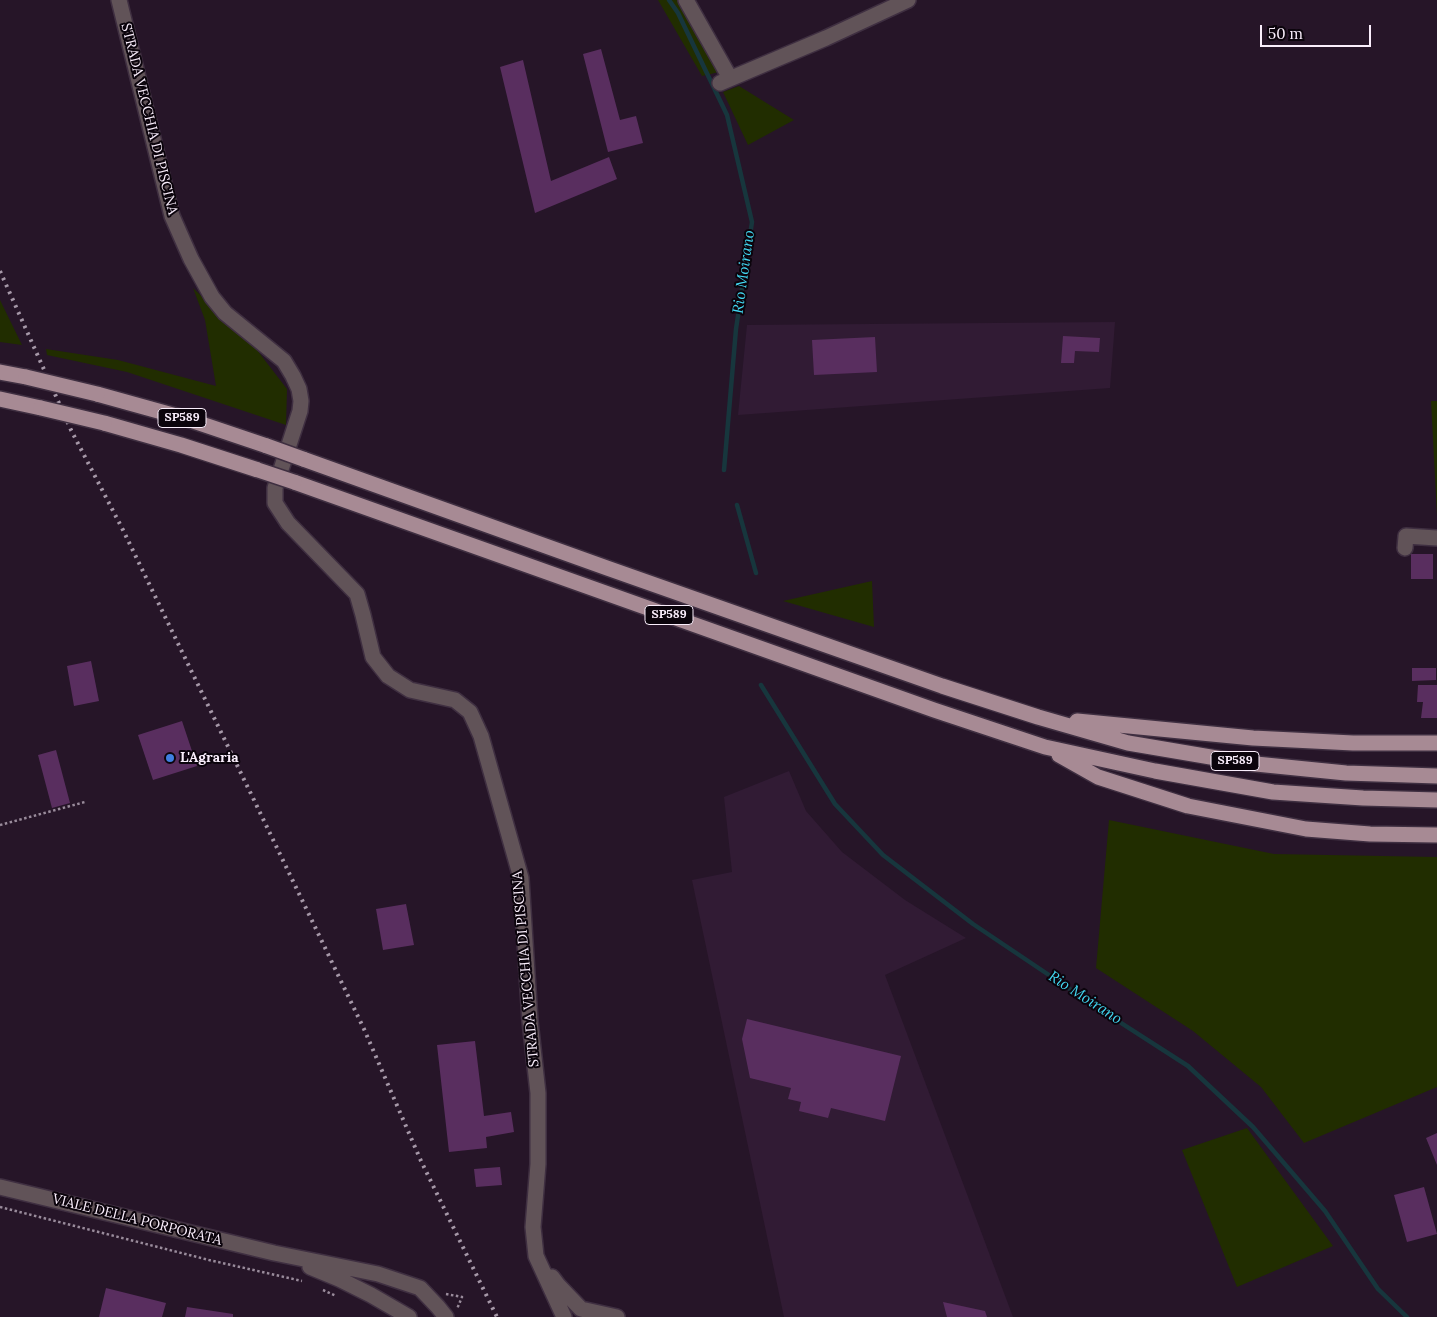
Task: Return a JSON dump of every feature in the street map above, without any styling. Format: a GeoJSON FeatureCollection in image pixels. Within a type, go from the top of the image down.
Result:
{"type":"FeatureCollection","features":[{"type":"Feature","properties":{"kind":"main road","name":"SP589"},"geometry":{"type":"LineString","coordinates":[[0,372],[96,394],[188,419],[942,686],[1038,717],[1128,743],[1246,763],[1346,773],[1437,776]]}},
{"type":"Feature","properties":{"kind":"main road","name":"SP589"},"geometry":{"type":"LineString","coordinates":[[0,399],[104,423],[258,470],[934,710],[1045,747],[1154,771],[1273,792],[1363,798],[1437,800]]}},
{"type":"Feature","properties":{"kind":"main road"},"geometry":{"type":"LineString","coordinates":[[1038,717],[1253,738],[1353,743],[1437,743]]}},
{"type":"Feature","properties":{"kind":"main road"},"geometry":{"type":"LineString","coordinates":[[1045,747],[1098,777],[1188,806],[1306,829],[1370,834],[1437,836]]}},
{"type":"Feature","properties":{"kind":"street","name":"STRADA VECCHIA DI PISCINA"},"geometry":{"type":"LineString","coordinates":[[119,0],[172,216],[191,259],[212,297],[225,313],[284,361],[299,389],[300,412],[275,488],[275,503],[288,523],[357,594],[373,657],[388,676],[410,690],[455,700],[470,712],[481,736],[521,878],[530,1021],[538,1093],[538,1164],[533,1227],[536,1256]]}},
{"type":"Feature","properties":{"kind":"street"},"geometry":{"type":"LineString","coordinates":[[686,0],[725,80],[826,38],[908,0]]}},
{"type":"Feature","properties":{"kind":"street"},"geometry":{"type":"LineString","coordinates":[[1404,548],[1406,536],[1437,538]]}},
{"type":"Feature","properties":{"kind":"street","name":"VIALE DELLA PORPORATA"},"geometry":{"type":"LineString","coordinates":[[0,1187],[274,1253]]}},
{"type":"Feature","properties":{"kind":"street"},"geometry":{"type":"LineString","coordinates":[[274,1253],[339,1279],[409,1317]]}},
{"type":"Feature","properties":{"kind":"street"},"geometry":{"type":"LineString","coordinates":[[274,1253],[378,1274],[420,1288],[446,1317]]}},
{"type":"Feature","properties":{"kind":"street"},"geometry":{"type":"LineString","coordinates":[[536,1256],[564,1317]]}},
{"type":"Feature","properties":{"kind":"street"},"geometry":{"type":"LineString","coordinates":[[536,1256],[558,1285],[581,1309],[617,1317]]}},
{"type":"Feature","properties":{"kind":"path"},"geometry":{"type":"LineString","coordinates":[[0,825],[86,802]]}},
{"type":"Feature","properties":{"kind":"path"},"geometry":{"type":"LineString","coordinates":[[0,1207],[209,1260],[298,1279],[307,1283]]}},
{"type":"Feature","properties":{"kind":"path"},"geometry":{"type":"LineString","coordinates":[[315,1287],[341,1298]]}},
{"type":"Feature","properties":{"kind":"shaded area"},"geometry":{"type":"Polygon","coordinates":[[[1115,322],[1110,388],[738,415],[747,325],[1115,322]]]}},
{"type":"Feature","properties":{"kind":"shaded area"},"geometry":{"type":"Polygon","coordinates":[[[789,771],[806,811],[842,852],[905,900],[966,938],[885,975],[1013,1317],[784,1317],[692,880],[732,872],[724,797],[789,771]]]}},
{"type":"Feature","properties":{"kind":"green space"},"geometry":{"type":"Polygon","coordinates":[[[658,0],[678,0],[719,72],[702,76],[658,0]]]}},
{"type":"Feature","properties":{"kind":"green space"},"geometry":{"type":"Polygon","coordinates":[[[739,86],[794,120],[748,145],[723,92],[739,86]]]}},
{"type":"Feature","properties":{"kind":"green space"},"geometry":{"type":"Polygon","coordinates":[[[193,288],[257,350],[287,389],[286,425],[127,372],[47,355],[46,349],[118,360],[216,386],[205,320],[193,288]]]}},
{"type":"Feature","properties":{"kind":"green space"},"geometry":{"type":"Polygon","coordinates":[[[0,300],[22,345],[0,342],[0,300]]]}},
{"type":"Feature","properties":{"kind":"green space"},"geometry":{"type":"Polygon","coordinates":[[[1431,401],[1437,401],[1437,516],[1431,401]]]}},
{"type":"Feature","properties":{"kind":"green space"},"geometry":{"type":"Polygon","coordinates":[[[872,581],[874,627],[783,601],[872,581]]]}},
{"type":"Feature","properties":{"kind":"green space"},"geometry":{"type":"Polygon","coordinates":[[[1109,820],[1274,854],[1437,857],[1437,1087],[1304,1143],[1261,1087],[1193,1031],[1096,968],[1109,820]]]}},
{"type":"Feature","properties":{"kind":"green space"},"geometry":{"type":"Polygon","coordinates":[[[1247,1128],[1333,1246],[1237,1287],[1182,1150],[1247,1128]]]}},
{"type":"Feature","properties":{"kind":"building"},"geometry":{"type":"Polygon","coordinates":[[[601,49],[620,120],[636,116],[643,143],[608,152],[583,54],[601,49]]]}},
{"type":"Feature","properties":{"kind":"building"},"geometry":{"type":"Polygon","coordinates":[[[523,60],[551,181],[609,157],[617,179],[535,213],[500,67],[523,60]]]}},
{"type":"Feature","properties":{"kind":"building"},"geometry":{"type":"Polygon","coordinates":[[[1063,336],[1100,338],[1099,352],[1075,351],[1074,363],[1061,363],[1063,336]]]}},
{"type":"Feature","properties":{"kind":"building"},"geometry":{"type":"Polygon","coordinates":[[[875,337],[877,372],[814,375],[812,340],[875,337]]]}},
{"type":"Feature","properties":{"kind":"building"},"geometry":{"type":"Polygon","coordinates":[[[1411,554],[1433,554],[1433,579],[1411,579],[1411,554]]]}},
{"type":"Feature","properties":{"kind":"building"},"geometry":{"type":"Polygon","coordinates":[[[91,661],[99,701],[74,706],[67,666],[91,661]]]}},
{"type":"Feature","properties":{"kind":"building"},"geometry":{"type":"Polygon","coordinates":[[[1412,668],[1436,668],[1436,680],[1412,681],[1412,668]]]}},
{"type":"Feature","properties":{"kind":"building"},"geometry":{"type":"Polygon","coordinates":[[[1418,685],[1437,685],[1437,718],[1421,718],[1423,702],[1417,702],[1418,685]]]}},
{"type":"Feature","properties":{"kind":"building"},"geometry":{"type":"Polygon","coordinates":[[[182,721],[197,766],[153,780],[138,735],[182,721]]]}},
{"type":"Feature","properties":{"kind":"building"},"geometry":{"type":"Polygon","coordinates":[[[56,750],[70,803],[52,808],[38,755],[56,750]]]}},
{"type":"Feature","properties":{"kind":"building"},"geometry":{"type":"Polygon","coordinates":[[[406,904],[414,945],[383,950],[376,909],[406,904]]]}},
{"type":"Feature","properties":{"kind":"building"},"geometry":{"type":"Polygon","coordinates":[[[747,1019],[901,1056],[885,1121],[831,1108],[828,1118],[799,1111],[801,1102],[788,1099],[791,1088],[750,1078],[742,1039],[747,1019]]]}},
{"type":"Feature","properties":{"kind":"building"},"geometry":{"type":"Polygon","coordinates":[[[475,1041],[484,1116],[511,1112],[514,1132],[486,1137],[487,1148],[449,1152],[437,1045],[475,1041]]]}},
{"type":"Feature","properties":{"kind":"building"},"geometry":{"type":"Polygon","coordinates":[[[1437,1133],[1437,1165],[1426,1138],[1437,1133]]]}},
{"type":"Feature","properties":{"kind":"building"},"geometry":{"type":"Polygon","coordinates":[[[500,1167],[502,1185],[476,1187],[474,1169],[500,1167]]]}},
{"type":"Feature","properties":{"kind":"building"},"geometry":{"type":"Polygon","coordinates":[[[1424,1187],[1437,1234],[1407,1242],[1394,1195],[1424,1187]]]}},
{"type":"Feature","properties":{"kind":"building"},"geometry":{"type":"Polygon","coordinates":[[[106,1288],[166,1303],[162,1317],[99,1317],[106,1288]]]}},
{"type":"Feature","properties":{"kind":"building"},"geometry":{"type":"Polygon","coordinates":[[[943,1302],[985,1311],[987,1317],[947,1317],[943,1302]]]}},
{"type":"Feature","properties":{"kind":"building"},"geometry":{"type":"Polygon","coordinates":[[[187,1307],[233,1314],[233,1317],[185,1317],[187,1307]]]}},
{"type":"Feature","properties":{"kind":"waterway","name":"Rio Moirano"},"geometry":{"type":"LineString","coordinates":[[669,0],[678,13],[727,115],[752,222],[736,329],[724,470]]}},
{"type":"Feature","properties":{"kind":"waterway","name":"Rio Moirano"},"geometry":{"type":"LineString","coordinates":[[737,505],[756,573]]}},
{"type":"Feature","properties":{"kind":"waterway","name":"Rio Moirano"},"geometry":{"type":"LineString","coordinates":[[761,685],[835,804],[883,855],[973,924],[1188,1066],[1253,1127],[1325,1211],[1378,1289],[1407,1317]]}},
{"type":"Feature","properties":{"kind":"railway"},"geometry":{"type":"LineString","coordinates":[[0,271],[71,430],[123,530],[364,1029],[421,1161],[497,1317]]}},
{"type":"Feature","properties":{"kind":"place","name":"L'Agraria"},"geometry":{"type":"Point","coordinates":[170,758]}}]}
